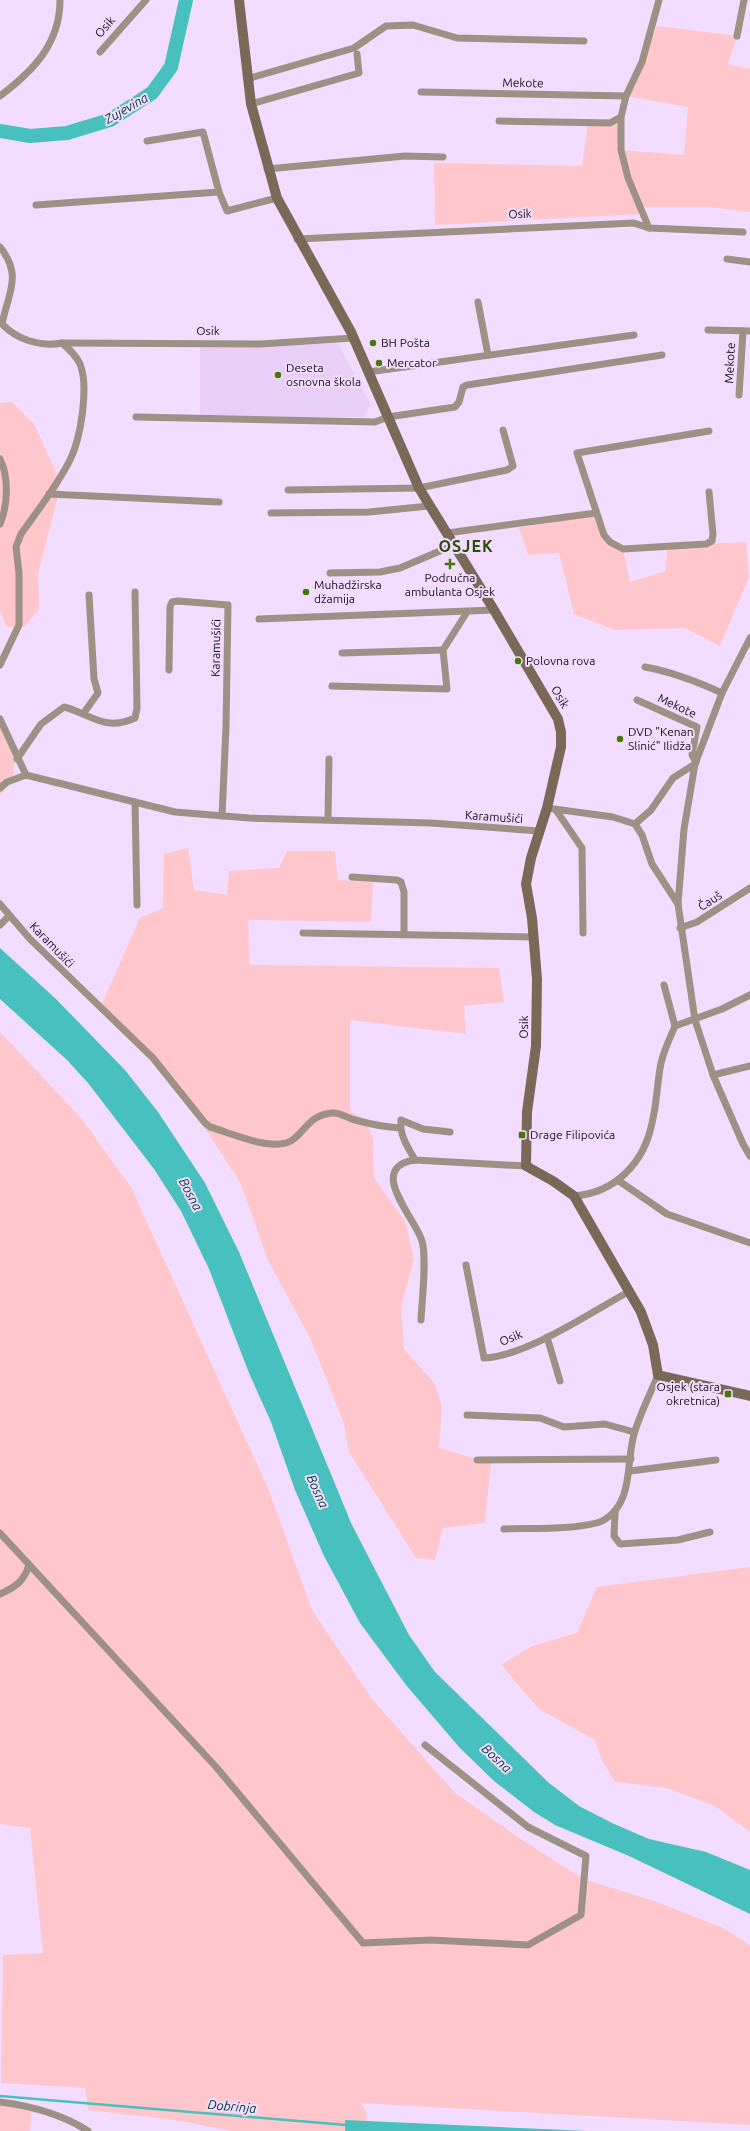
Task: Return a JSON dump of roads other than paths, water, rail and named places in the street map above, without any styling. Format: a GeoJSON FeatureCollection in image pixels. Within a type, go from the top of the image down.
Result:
{"type":"FeatureCollection","features":[{"type":"Feature","properties":{"kind":"main road","name":"Osik"},"geometry":{"type":"LineString","coordinates":[[239,0],[251,104],[267,169],[277,198],[297,238],[326,286],[353,338],[419,488],[494,610],[558,719],[561,732],[561,747],[551,809],[539,831],[526,884],[534,937],[537,979],[536,1046],[526,1112],[526,1166]]}},
{"type":"Feature","properties":{"kind":"main road"},"geometry":{"type":"LineString","coordinates":[[526,1166],[554,1181],[574,1196],[630,1291],[648,1328],[658,1375],[750,1396]]}},
{"type":"Feature","properties":{"kind":"street"},"geometry":{"type":"LineString","coordinates":[[0,96],[26,76],[44,56],[58,23],[60,0]]}},
{"type":"Feature","properties":{"kind":"street","name":"Osik"},"geometry":{"type":"LineString","coordinates":[[100,52],[146,0]]}},
{"type":"Feature","properties":{"kind":"street"},"geometry":{"type":"LineString","coordinates":[[649,228],[628,178],[621,150],[621,117],[626,96],[642,62],[659,0]]}},
{"type":"Feature","properties":{"kind":"street"},"geometry":{"type":"LineString","coordinates":[[738,36],[744,0]]}},
{"type":"Feature","properties":{"kind":"street"},"geometry":{"type":"LineString","coordinates":[[247,79],[354,48],[386,26],[414,25],[457,38],[584,41]]}},
{"type":"Feature","properties":{"kind":"street"},"geometry":{"type":"LineString","coordinates":[[251,104],[359,73],[357,54]]}},
{"type":"Feature","properties":{"kind":"street","name":"Mekote"},"geometry":{"type":"LineString","coordinates":[[421,92],[626,96]]}},
{"type":"Feature","properties":{"kind":"street"},"geometry":{"type":"LineString","coordinates":[[499,121],[610,123],[621,117]]}},
{"type":"Feature","properties":{"kind":"street"},"geometry":{"type":"LineString","coordinates":[[146,142],[203,132],[219,192],[227,211],[277,198]]}},
{"type":"Feature","properties":{"kind":"street"},"geometry":{"type":"LineString","coordinates":[[267,169],[405,156],[443,156]]}},
{"type":"Feature","properties":{"kind":"street"},"geometry":{"type":"LineString","coordinates":[[36,205],[219,192]]}},
{"type":"Feature","properties":{"kind":"street","name":"Osik"},"geometry":{"type":"LineString","coordinates":[[297,238],[634,223],[649,228],[743,232]]}},
{"type":"Feature","properties":{"kind":"street"},"geometry":{"type":"LineString","coordinates":[[0,247],[10,259],[14,278],[1,325],[33,343],[49,346],[62,343],[72,352],[81,365],[85,390],[83,413],[71,458],[22,534],[16,547],[19,573],[19,625],[0,664]]}},
{"type":"Feature","properties":{"kind":"street"},"geometry":{"type":"LineString","coordinates":[[727,259],[750,262]]}},
{"type":"Feature","properties":{"kind":"street"},"geometry":{"type":"LineString","coordinates":[[478,302],[488,355]]}},
{"type":"Feature","properties":{"kind":"street","name":"Mekote"},"geometry":{"type":"LineString","coordinates":[[708,330],[747,331],[740,395]]}},
{"type":"Feature","properties":{"kind":"street"},"geometry":{"type":"LineString","coordinates":[[368,372],[634,335]]}},
{"type":"Feature","properties":{"kind":"street","name":"Osik"},"geometry":{"type":"LineString","coordinates":[[62,343],[261,344],[353,338]]}},
{"type":"Feature","properties":{"kind":"street"},"geometry":{"type":"LineString","coordinates":[[136,418],[375,422],[388,417],[455,407],[459,402],[463,387],[467,385],[662,355]]}},
{"type":"Feature","properties":{"kind":"street"},"geometry":{"type":"LineString","coordinates":[[288,490],[419,488],[511,469],[512,466],[503,430]]}},
{"type":"Feature","properties":{"kind":"street"},"geometry":{"type":"LineString","coordinates":[[709,432],[577,453],[604,535],[610,542],[623,549],[706,544],[712,541],[713,534],[709,492]]}},
{"type":"Feature","properties":{"kind":"street"},"geometry":{"type":"LineString","coordinates":[[0,459],[6,484],[6,501],[0,524]]}},
{"type":"Feature","properties":{"kind":"street"},"geometry":{"type":"LineString","coordinates":[[49,494],[218,502]]}},
{"type":"Feature","properties":{"kind":"street"},"geometry":{"type":"LineString","coordinates":[[271,513],[369,512],[429,506]]}},
{"type":"Feature","properties":{"kind":"street"},"geometry":{"type":"LineString","coordinates":[[447,533],[596,513]]}},
{"type":"Feature","properties":{"kind":"street"},"geometry":{"type":"LineString","coordinates":[[330,573],[380,572],[400,568],[454,545]]}},
{"type":"Feature","properties":{"kind":"street"},"geometry":{"type":"LineString","coordinates":[[17,759],[41,724],[64,707],[100,722],[108,723],[131,720],[137,715],[135,592]]}},
{"type":"Feature","properties":{"kind":"street"},"geometry":{"type":"LineString","coordinates":[[83,714],[98,693],[94,672],[89,595]]}},
{"type":"Feature","properties":{"kind":"street","name":"Karamušići"},"geometry":{"type":"LineString","coordinates":[[169,670],[170,607],[172,602],[178,601],[228,605],[226,727],[222,816]]}},
{"type":"Feature","properties":{"kind":"street"},"geometry":{"type":"LineString","coordinates":[[259,620],[494,610]]}},
{"type":"Feature","properties":{"kind":"street"},"geometry":{"type":"LineString","coordinates":[[332,686],[447,689],[443,650],[467,612]]}},
{"type":"Feature","properties":{"kind":"street"},"geometry":{"type":"LineString","coordinates":[[750,638],[722,693],[696,763],[684,829],[678,904],[680,928],[695,1020],[713,1075],[743,1144],[750,1156]]}},
{"type":"Feature","properties":{"kind":"street"},"geometry":{"type":"LineString","coordinates":[[342,653],[443,650]]}},
{"type":"Feature","properties":{"kind":"street"},"geometry":{"type":"LineString","coordinates":[[645,667],[668,671],[696,681],[722,693]]}},
{"type":"Feature","properties":{"kind":"street","name":"Mekote"},"geometry":{"type":"LineString","coordinates":[[637,700],[697,727],[692,755],[696,763]]}},
{"type":"Feature","properties":{"kind":"street"},"geometry":{"type":"LineString","coordinates":[[0,719],[17,759],[26,775],[6,782],[0,788]]}},
{"type":"Feature","properties":{"kind":"street"},"geometry":{"type":"LineString","coordinates":[[328,819],[329,759]]}},
{"type":"Feature","properties":{"kind":"street"},"geometry":{"type":"LineString","coordinates":[[635,824],[651,810],[673,778],[696,763]]}},
{"type":"Feature","properties":{"kind":"street","name":"Karamušići"},"geometry":{"type":"LineString","coordinates":[[26,775],[175,812],[222,816],[431,823],[539,831]]}},
{"type":"Feature","properties":{"kind":"street"},"geometry":{"type":"LineString","coordinates":[[135,802],[137,905]]}},
{"type":"Feature","properties":{"kind":"street"},"geometry":{"type":"LineString","coordinates":[[551,809],[612,817],[635,824],[642,835],[652,864],[678,904]]}},
{"type":"Feature","properties":{"kind":"street"},"geometry":{"type":"LineString","coordinates":[[551,809],[582,848],[583,933]]}},
{"type":"Feature","properties":{"kind":"street"},"geometry":{"type":"LineString","coordinates":[[352,877],[397,880],[401,882],[404,892],[404,934]]}},
{"type":"Feature","properties":{"kind":"street","name":"Čauš"},"geometry":{"type":"LineString","coordinates":[[680,928],[697,922],[750,888]]}},
{"type":"Feature","properties":{"kind":"street","name":"Karamušići"},"geometry":{"type":"LineString","coordinates":[[0,904],[9,916],[90,999],[153,1058],[205,1123],[210,1127],[277,1146],[295,1139],[310,1121],[332,1113],[340,1113],[353,1119],[380,1127],[400,1128]]}},
{"type":"Feature","properties":{"kind":"street"},"geometry":{"type":"LineString","coordinates":[[0,925],[9,916]]}},
{"type":"Feature","properties":{"kind":"street"},"geometry":{"type":"LineString","coordinates":[[303,933],[534,937]]}},
{"type":"Feature","properties":{"kind":"street"},"geometry":{"type":"LineString","coordinates":[[574,1196],[586,1195],[619,1181],[636,1161],[646,1144],[652,1124],[661,1062],[675,1026],[664,985]]}},
{"type":"Feature","properties":{"kind":"street"},"geometry":{"type":"LineString","coordinates":[[675,1026],[695,1020],[750,995]]}},
{"type":"Feature","properties":{"kind":"street"},"geometry":{"type":"LineString","coordinates":[[713,1075],[750,1066]]}},
{"type":"Feature","properties":{"kind":"street"},"geometry":{"type":"LineString","coordinates":[[415,1160],[400,1128],[401,1120],[423,1129],[450,1132]]}},
{"type":"Feature","properties":{"kind":"street"},"geometry":{"type":"LineString","coordinates":[[422,1320],[422,1242],[417,1228],[400,1202],[394,1183],[394,1176],[399,1165],[405,1161],[415,1160],[526,1166]]}},
{"type":"Feature","properties":{"kind":"street"},"geometry":{"type":"LineString","coordinates":[[619,1181],[667,1214],[750,1243]]}},
{"type":"Feature","properties":{"kind":"street","name":"Osik"},"geometry":{"type":"LineString","coordinates":[[466,1265],[484,1358],[505,1355],[547,1337],[630,1291]]}},
{"type":"Feature","properties":{"kind":"street"},"geometry":{"type":"LineString","coordinates":[[547,1337],[560,1382]]}},
{"type":"Feature","properties":{"kind":"street"},"geometry":{"type":"LineString","coordinates":[[658,1375],[634,1432],[630,1459],[630,1471],[624,1493],[615,1512],[614,1536],[620,1544],[678,1540],[710,1532]]}},
{"type":"Feature","properties":{"kind":"street"},"geometry":{"type":"LineString","coordinates":[[467,1415],[540,1418],[564,1427],[605,1424],[634,1432]]}},
{"type":"Feature","properties":{"kind":"street"},"geometry":{"type":"LineString","coordinates":[[477,1460],[630,1459]]}},
{"type":"Feature","properties":{"kind":"street"},"geometry":{"type":"LineString","coordinates":[[630,1471],[716,1460]]}},
{"type":"Feature","properties":{"kind":"street"},"geometry":{"type":"LineString","coordinates":[[504,1529],[558,1528],[588,1524],[602,1521],[615,1512]]}},
{"type":"Feature","properties":{"kind":"street"},"geometry":{"type":"LineString","coordinates":[[0,1533],[217,1768],[363,1943],[430,1940],[528,1945],[581,1915],[586,1856],[528,1827],[425,1745]]}},
{"type":"Feature","properties":{"kind":"street"},"geometry":{"type":"LineString","coordinates":[[0,1594],[19,1584],[26,1576],[29,1564]]}},
{"type":"Feature","properties":{"kind":"street"},"geometry":{"type":"LineString","coordinates":[[0,2102],[18,2104],[59,2115],[88,2131]]}},
{"type":"Feature","properties":{"kind":"water","name":"Bosna"},"geometry":{"type":"Polygon","coordinates":[[[0,948],[56,999],[125,1070],[158,1112],[205,1183],[239,1252],[352,1525],[409,1635],[435,1672],[549,1783],[579,1806],[612,1823],[649,1839],[706,1852],[750,1870],[750,1914],[629,1856],[555,1825],[534,1812],[494,1781],[459,1747],[406,1685],[360,1623],[324,1556],[295,1490],[271,1422],[249,1373],[209,1269],[181,1211],[154,1169],[88,1083],[67,1060],[0,999],[0,948]]]}},
{"type":"Feature","properties":{"kind":"water"},"geometry":{"type":"Polygon","coordinates":[[[345,2120],[588,2131],[345,2131],[345,2120]]]}},
{"type":"Feature","properties":{"kind":"waterway","name":"Zujevina"},"geometry":{"type":"LineString","coordinates":[[0,131],[30,136],[67,133],[110,120],[152,93],[171,67],[186,0]]}},
{"type":"Feature","properties":{"kind":"waterway","name":"Dobrinja"},"geometry":{"type":"LineString","coordinates":[[0,2096],[346,2125]]}},
{"type":"Feature","properties":{"kind":"place","name":"BH Pošta"},"geometry":{"type":"Point","coordinates":[373,343]}},
{"type":"Feature","properties":{"kind":"place","name":"Mercator"},"geometry":{"type":"Point","coordinates":[379,363]}},
{"type":"Feature","properties":{"kind":"place","name":"Deseta osnovna škola"},"geometry":{"type":"Point","coordinates":[278,375]}},
{"type":"Feature","properties":{"kind":"place","name":"Područna ambulanta Osjek"},"geometry":{"type":"Point","coordinates":[450,564]}},
{"type":"Feature","properties":{"kind":"place","name":"Muhadžirska džamija"},"geometry":{"type":"Point","coordinates":[306,592]}},
{"type":"Feature","properties":{"kind":"place","name":"Polovna rova"},"geometry":{"type":"Point","coordinates":[518,661]}},
{"type":"Feature","properties":{"kind":"place","name":"DVD \"Kenan Slinić\" Ilidža"},"geometry":{"type":"Point","coordinates":[620,739]}},
{"type":"Feature","properties":{"kind":"place","name":"Drage Filipovića"},"geometry":{"type":"Point","coordinates":[522,1135]}},
{"type":"Feature","properties":{"kind":"place","name":"Osjek (stara okretnica)"},"geometry":{"type":"Point","coordinates":[728,1394]}},
{"type":"Feature","properties":{"kind":"district","name":"OSJEK"},"geometry":{"type":"Point","coordinates":[466,546]}}]}
